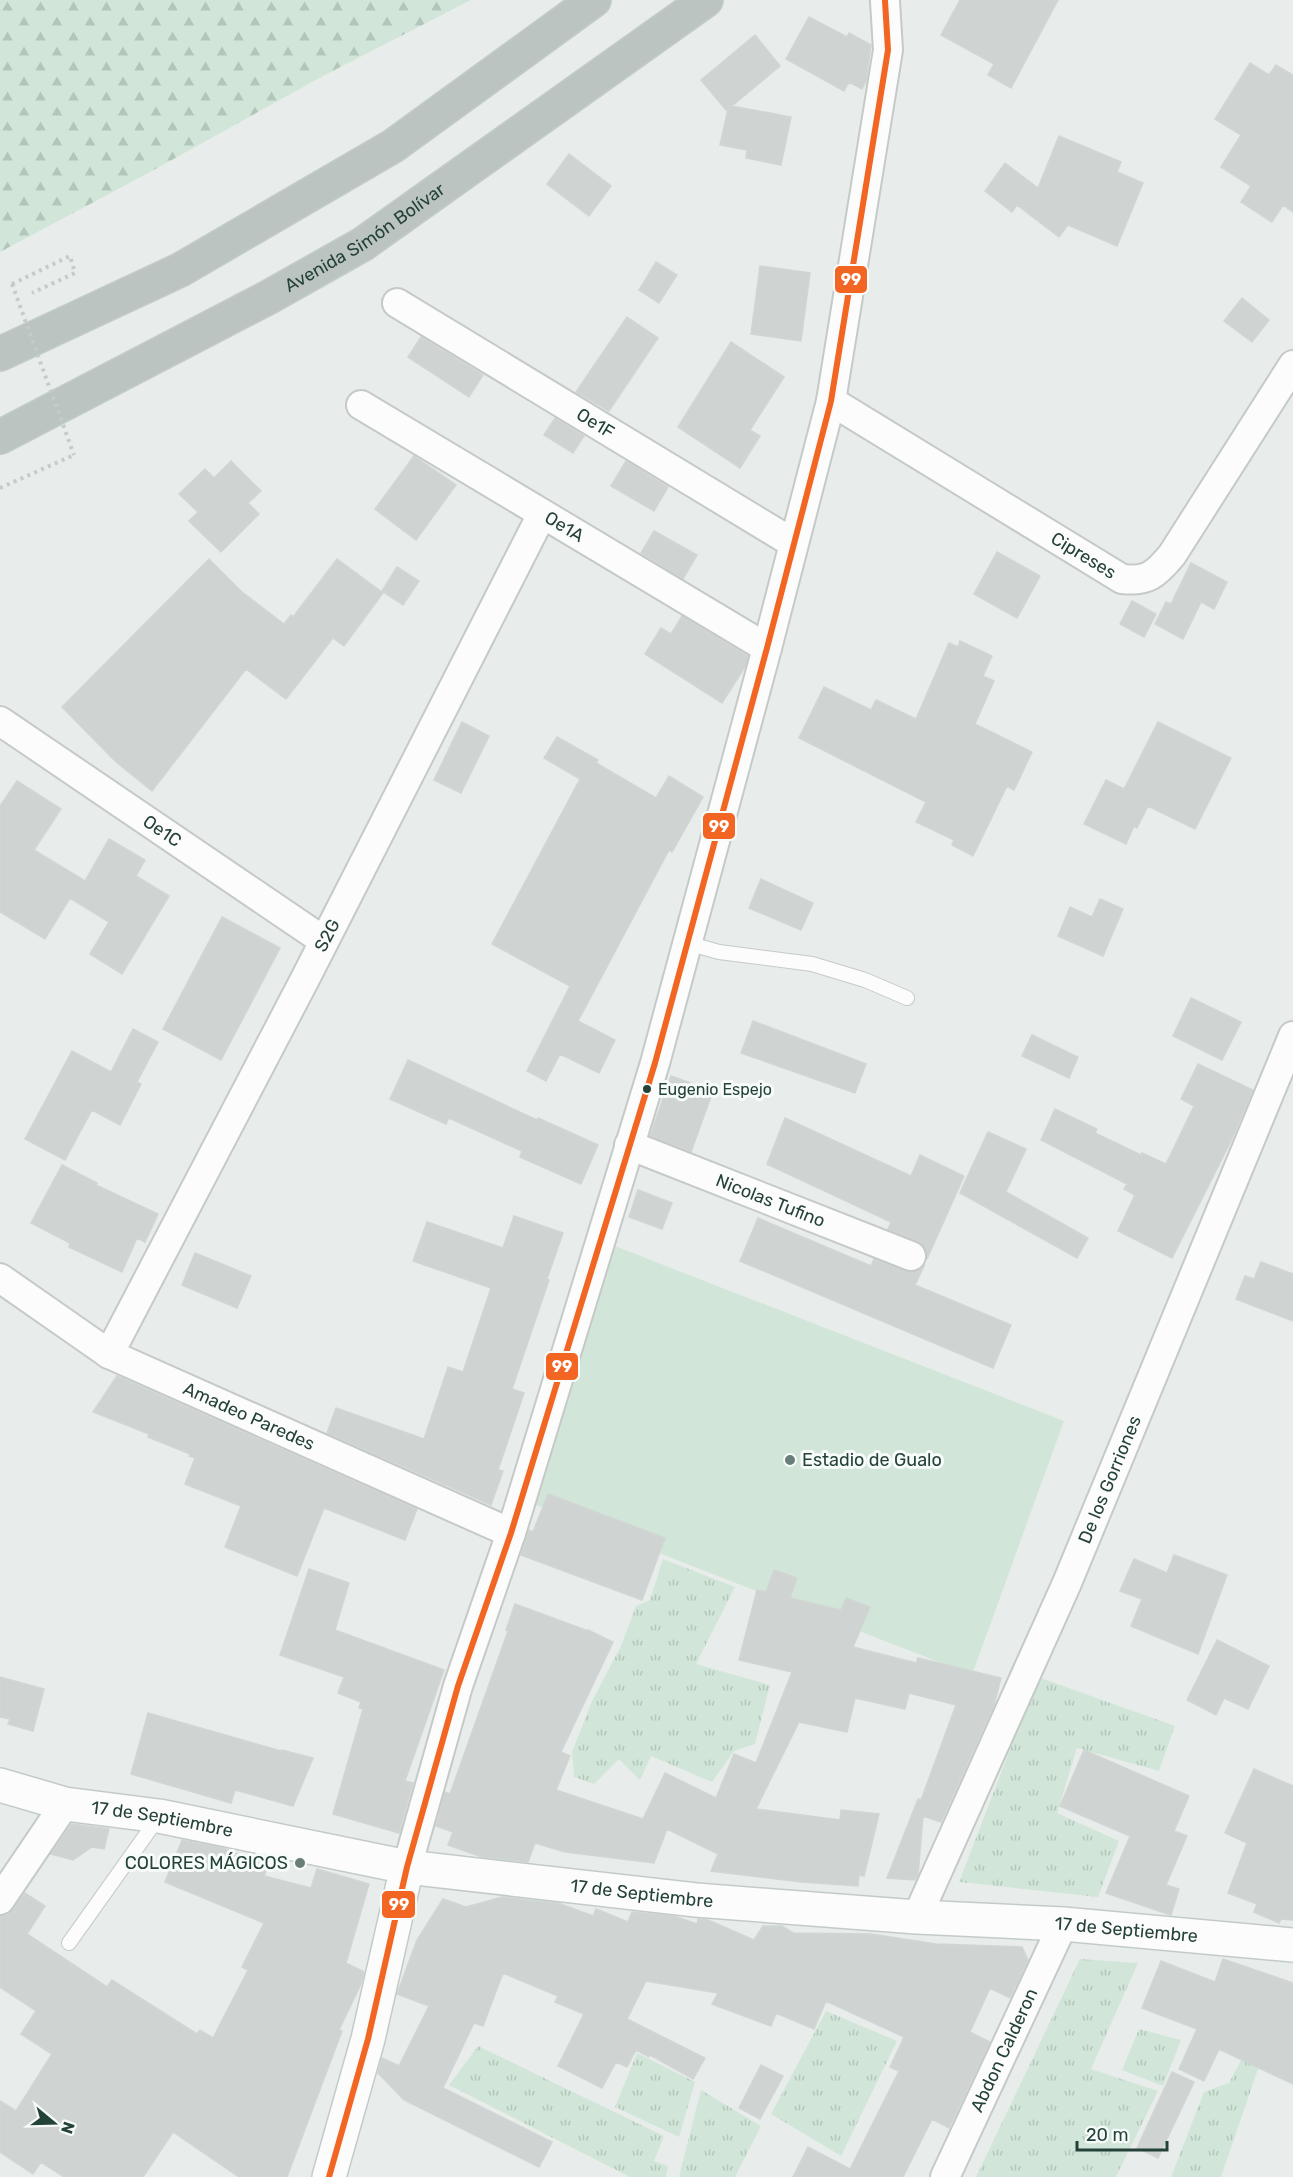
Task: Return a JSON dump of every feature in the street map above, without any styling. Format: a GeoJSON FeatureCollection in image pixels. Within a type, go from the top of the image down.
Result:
{"type":"FeatureCollection","features":[{"type":"Feature","properties":{"kind":"highway"},"geometry":{"type":"LineString","coordinates":[[0,354],[180,270],[393,147],[594,0]]}},
{"type":"Feature","properties":{"kind":"highway","name":"Avenida Simón Bolívar"},"geometry":{"type":"LineString","coordinates":[[0,436],[268,297],[363,244],[706,0]]}},
{"type":"Feature","properties":{"kind":"street"},"geometry":{"type":"LineString","coordinates":[[328,2177],[368,2039],[407,1867],[459,1686],[511,1533],[655,1063],[831,400],[888,50],[885,1]]}},
{"type":"Feature","properties":{"kind":"street","name":"Oe1F"},"geometry":{"type":"LineString","coordinates":[[397,303],[794,543]]}},
{"type":"Feature","properties":{"kind":"street","name":"Cipreses"},"geometry":{"type":"LineString","coordinates":[[831,400],[1122,579],[1139,581],[1158,571],[1172,555],[1293,366]]}},
{"type":"Feature","properties":{"kind":"street","name":"Oe1A"},"geometry":{"type":"LineString","coordinates":[[361,405],[767,648]]}},
{"type":"Feature","properties":{"kind":"street","name":"S2G"},"geometry":{"type":"LineString","coordinates":[[109,1354],[324,941],[542,514]]}},
{"type":"Feature","properties":{"kind":"street","name":"Oe1C"},"geometry":{"type":"LineString","coordinates":[[0,721],[324,941]]}},
{"type":"Feature","properties":{"kind":"street","name":"De los Gorriones"},"geometry":{"type":"LineString","coordinates":[[917,1917],[1067,1583],[1293,1036]]}},
{"type":"Feature","properties":{"kind":"street","name":"Nicolas Tufino"},"geometry":{"type":"LineString","coordinates":[[629,1145],[911,1256]]}},
{"type":"Feature","properties":{"kind":"street","name":"Amadeo Paredes"},"geometry":{"type":"LineString","coordinates":[[0,1278],[109,1354],[511,1533]]}},
{"type":"Feature","properties":{"kind":"street","name":"17 de Septiembre"},"geometry":{"type":"LineString","coordinates":[[0,1785],[65,1804],[159,1816],[407,1867],[696,1900],[917,1917],[1063,1924],[1293,1945]]}},
{"type":"Feature","properties":{"kind":"street"},"geometry":{"type":"LineString","coordinates":[[0,1900],[65,1804]]}},
{"type":"Feature","properties":{"kind":"street","name":"Abdon Calderon"},"geometry":{"type":"LineString","coordinates":[[945,2177],[1063,1924]]}},
{"type":"Feature","properties":{"kind":"lane"},"geometry":{"type":"LineString","coordinates":[[687,944],[729,954],[812,964],[865,980],[907,998]]}},
{"type":"Feature","properties":{"kind":"lane"},"geometry":{"type":"LineString","coordinates":[[69,1943],[159,1816]]}},
{"type":"Feature","properties":{"kind":"path"},"geometry":{"type":"LineString","coordinates":[[0,488],[74,455],[12,284],[70,256],[75,273],[32,292]]}},
{"type":"Feature","properties":{"kind":"green space"},"geometry":{"type":"Polygon","coordinates":[[[0,0],[471,0],[323,76],[0,252],[0,0]]]}},
{"type":"Feature","properties":{"kind":"green space","name":"Estadio de Gualo"},"geometry":{"type":"Polygon","coordinates":[[[607,1243],[1064,1421],[972,1675],[518,1498],[607,1243]]]}},
{"type":"Feature","properties":{"kind":"green space"},"geometry":{"type":"Polygon","coordinates":[[[663,1559],[735,1587],[696,1664],[770,1685],[755,1744],[734,1751],[712,1782],[651,1756],[640,1780],[619,1759],[594,1784],[574,1777],[572,1752],[592,1701],[621,1646],[636,1606],[650,1600],[663,1559]]]}},
{"type":"Feature","properties":{"kind":"green space"},"geometry":{"type":"Polygon","coordinates":[[[1038,1677],[1175,1726],[1159,1771],[1077,1748],[1057,1813],[1119,1841],[1098,1897],[959,1882],[1038,1677]]]}},
{"type":"Feature","properties":{"kind":"green space"},"geometry":{"type":"Polygon","coordinates":[[[1080,1959],[1138,1963],[1091,2069],[1158,2091],[1116,2177],[976,2177],[1080,1959]]]}},
{"type":"Feature","properties":{"kind":"green space"},"geometry":{"type":"Polygon","coordinates":[[[826,2011],[897,2041],[841,2156],[771,2114],[826,2011]]]}},
{"type":"Feature","properties":{"kind":"green space"},"geometry":{"type":"Polygon","coordinates":[[[1139,2029],[1181,2040],[1163,2086],[1122,2070],[1139,2029]]]}},
{"type":"Feature","properties":{"kind":"green space"},"geometry":{"type":"Polygon","coordinates":[[[1257,2030],[1269,2037],[1221,2177],[1171,2177],[1204,2092],[1229,2083],[1257,2030]]]}},
{"type":"Feature","properties":{"kind":"green space"},"geometry":{"type":"Polygon","coordinates":[[[478,2046],[664,2136],[654,2161],[668,2166],[666,2177],[630,2177],[449,2085],[478,2046]]]}},
{"type":"Feature","properties":{"kind":"green space"},"geometry":{"type":"Polygon","coordinates":[[[637,2053],[695,2082],[679,2137],[615,2107],[637,2053]]]}},
{"type":"Feature","properties":{"kind":"green space"},"geometry":{"type":"Polygon","coordinates":[[[701,2090],[761,2126],[735,2177],[679,2177],[701,2090]]]}},
{"type":"Feature","properties":{"kind":"building"},"geometry":{"type":"Polygon","coordinates":[[[960,0],[1058,0],[1011,88],[988,75],[994,64],[941,35],[960,0]]]}},
{"type":"Feature","properties":{"kind":"building"},"geometry":{"type":"Polygon","coordinates":[[[809,17],[847,37],[849,33],[871,45],[866,81],[862,89],[849,82],[844,91],[786,59],[809,17]]]}},
{"type":"Feature","properties":{"kind":"building"},"geometry":{"type":"Polygon","coordinates":[[[755,35],[780,66],[732,106],[791,117],[781,165],[746,158],[747,150],[720,145],[728,109],[726,110],[701,80],[755,35]]]}},
{"type":"Feature","properties":{"kind":"building"},"geometry":{"type":"Polygon","coordinates":[[[1250,63],[1269,75],[1276,65],[1293,75],[1293,212],[1283,205],[1272,222],[1241,202],[1251,186],[1221,167],[1241,135],[1215,119],[1250,63]]]}},
{"type":"Feature","properties":{"kind":"building"},"geometry":{"type":"Polygon","coordinates":[[[1059,136],[1121,162],[1117,172],[1143,183],[1117,246],[1068,225],[1059,237],[1017,205],[1012,212],[985,191],[1005,163],[1038,188],[1059,136]]]}},
{"type":"Feature","properties":{"kind":"building"},"geometry":{"type":"Polygon","coordinates":[[[569,154],[611,186],[589,216],[547,184],[569,154]]]}},
{"type":"Feature","properties":{"kind":"building"},"geometry":{"type":"Polygon","coordinates":[[[656,262],[677,275],[659,303],[639,290],[656,262]]]}},
{"type":"Feature","properties":{"kind":"building"},"geometry":{"type":"Polygon","coordinates":[[[760,266],[810,273],[801,341],[751,334],[760,266]]]}},
{"type":"Feature","properties":{"kind":"building"},"geometry":{"type":"Polygon","coordinates":[[[1242,298],[1269,320],[1252,342],[1224,321],[1242,298]]]}},
{"type":"Feature","properties":{"kind":"building"},"geometry":{"type":"Polygon","coordinates":[[[627,317],[658,338],[609,411],[576,392],[627,317]]]}},
{"type":"Feature","properties":{"kind":"building"},"geometry":{"type":"Polygon","coordinates":[[[421,337],[483,375],[469,397],[408,357],[421,337]]]}},
{"type":"Feature","properties":{"kind":"building"},"geometry":{"type":"Polygon","coordinates":[[[731,342],[784,377],[750,430],[760,436],[740,468],[678,427],[731,342]]]}},
{"type":"Feature","properties":{"kind":"building"},"geometry":{"type":"Polygon","coordinates":[[[555,418],[584,436],[573,453],[544,435],[555,418]]]}},
{"type":"Feature","properties":{"kind":"building"},"geometry":{"type":"Polygon","coordinates":[[[414,456],[456,485],[416,540],[375,509],[414,456]]]}},
{"type":"Feature","properties":{"kind":"building"},"geometry":{"type":"Polygon","coordinates":[[[231,461],[261,491],[248,503],[259,514],[221,552],[189,521],[198,512],[179,494],[205,469],[214,478],[231,461]]]}},
{"type":"Feature","properties":{"kind":"building"},"geometry":{"type":"Polygon","coordinates":[[[626,461],[668,487],[654,511],[611,486],[626,461]]]}},
{"type":"Feature","properties":{"kind":"building"},"geometry":{"type":"Polygon","coordinates":[[[654,531],[697,555],[683,579],[641,553],[654,531]]]}},
{"type":"Feature","properties":{"kind":"building"},"geometry":{"type":"Polygon","coordinates":[[[997,552],[1040,576],[1017,618],[974,594],[997,552]]]}},
{"type":"Feature","properties":{"kind":"building"},"geometry":{"type":"Polygon","coordinates":[[[209,559],[242,592],[284,624],[291,615],[293,617],[337,559],[383,593],[344,646],[333,638],[286,699],[246,669],[152,791],[115,761],[62,707],[209,559]]]}},
{"type":"Feature","properties":{"kind":"building"},"geometry":{"type":"Polygon","coordinates":[[[1191,563],[1227,582],[1214,609],[1201,602],[1183,639],[1155,624],[1166,602],[1171,604],[1191,563]]]}},
{"type":"Feature","properties":{"kind":"building"},"geometry":{"type":"Polygon","coordinates":[[[397,567],[419,581],[403,605],[382,591],[397,567]]]}},
{"type":"Feature","properties":{"kind":"building"},"geometry":{"type":"Polygon","coordinates":[[[1132,601],[1156,614],[1144,637],[1120,624],[1132,601]]]}},
{"type":"Feature","properties":{"kind":"building"},"geometry":{"type":"Polygon","coordinates":[[[682,616],[748,656],[745,667],[722,703],[645,654],[661,628],[671,634],[682,616]]]}},
{"type":"Feature","properties":{"kind":"building"},"geometry":{"type":"Polygon","coordinates":[[[960,641],[992,656],[983,676],[994,681],[975,724],[1032,752],[1014,790],[1007,786],[973,856],[952,845],[954,840],[916,822],[926,802],[799,738],[824,687],[871,710],[876,700],[916,719],[949,643],[958,647],[960,641]]]}},
{"type":"Feature","properties":{"kind":"building"},"geometry":{"type":"Polygon","coordinates":[[[462,722],[489,736],[461,793],[434,780],[462,722]]]}},
{"type":"Feature","properties":{"kind":"building"},"geometry":{"type":"Polygon","coordinates":[[[1158,722],[1231,758],[1195,829],[1148,806],[1137,828],[1134,826],[1126,844],[1084,824],[1106,780],[1124,789],[1158,722]]]}},
{"type":"Feature","properties":{"kind":"building"},"geometry":{"type":"Polygon","coordinates":[[[557,737],[598,760],[596,763],[656,798],[669,776],[703,797],[672,852],[669,850],[578,1021],[615,1040],[599,1073],[560,1054],[546,1081],[527,1071],[570,986],[492,944],[580,779],[544,758],[557,737]]]}},
{"type":"Feature","properties":{"kind":"building"},"geometry":{"type":"Polygon","coordinates":[[[17,781],[61,809],[34,850],[85,881],[109,839],[145,860],[136,876],[169,896],[122,974],[90,954],[109,922],[70,898],[45,939],[0,912],[0,806],[17,781]]]}},
{"type":"Feature","properties":{"kind":"building"},"geometry":{"type":"Polygon","coordinates":[[[761,879],[813,903],[801,930],[749,908],[761,879]]]}},
{"type":"Feature","properties":{"kind":"building"},"geometry":{"type":"Polygon","coordinates":[[[1100,899],[1123,909],[1103,956],[1058,936],[1070,907],[1092,917],[1100,899]]]}},
{"type":"Feature","properties":{"kind":"building"},"geometry":{"type":"Polygon","coordinates":[[[222,917],[280,948],[221,1060],[163,1029],[222,917]]]}},
{"type":"Feature","properties":{"kind":"building"},"geometry":{"type":"Polygon","coordinates":[[[1191,998],[1241,1022],[1222,1060],[1173,1036],[1191,998]]]}},
{"type":"Feature","properties":{"kind":"building"},"geometry":{"type":"Polygon","coordinates":[[[753,1021],[866,1064],[855,1093],[741,1053],[753,1021]]]}},
{"type":"Feature","properties":{"kind":"building"},"geometry":{"type":"Polygon","coordinates":[[[133,1029],[158,1042],[137,1082],[141,1084],[120,1125],[92,1110],[65,1160],[25,1139],[72,1051],[111,1072],[133,1029]]]}},
{"type":"Feature","properties":{"kind":"building"},"geometry":{"type":"Polygon","coordinates":[[[1032,1035],[1078,1057],[1069,1078],[1022,1056],[1032,1035]]]}},
{"type":"Feature","properties":{"kind":"building"},"geometry":{"type":"Polygon","coordinates":[[[408,1060],[537,1120],[538,1118],[598,1145],[581,1184],[520,1157],[522,1151],[449,1118],[446,1124],[390,1099],[408,1060]]]}},
{"type":"Feature","properties":{"kind":"building"},"geometry":{"type":"Polygon","coordinates":[[[1198,1064],[1253,1090],[1231,1141],[1172,1258],[1118,1231],[1135,1195],[1124,1189],[1127,1184],[1041,1140],[1055,1109],[1097,1129],[1095,1133],[1166,1164],[1194,1106],[1181,1099],[1198,1064]]]}},
{"type":"Feature","properties":{"kind":"building"},"geometry":{"type":"Polygon","coordinates":[[[671,1076],[713,1091],[691,1152],[650,1136],[671,1076]]]}},
{"type":"Feature","properties":{"kind":"building"},"geometry":{"type":"Polygon","coordinates":[[[785,1118],[911,1176],[920,1155],[964,1176],[927,1259],[923,1245],[888,1229],[891,1222],[767,1164],[785,1118]]]}},
{"type":"Feature","properties":{"kind":"building"},"geometry":{"type":"Polygon","coordinates":[[[988,1132],[1026,1149],[1006,1192],[1088,1238],[1077,1258],[960,1193],[988,1132]]]}},
{"type":"Feature","properties":{"kind":"building"},"geometry":{"type":"Polygon","coordinates":[[[62,1165],[97,1183],[96,1185],[158,1214],[145,1242],[137,1238],[122,1272],[69,1247],[70,1243],[31,1223],[62,1165]]]}},
{"type":"Feature","properties":{"kind":"building"},"geometry":{"type":"Polygon","coordinates":[[[638,1190],[672,1203],[662,1229],[629,1217],[638,1190]]]}},
{"type":"Feature","properties":{"kind":"building"},"geometry":{"type":"Polygon","coordinates":[[[514,1216],[563,1233],[512,1389],[524,1393],[498,1470],[503,1471],[491,1505],[327,1433],[336,1408],[424,1439],[448,1367],[463,1372],[491,1288],[413,1261],[427,1222],[503,1248],[514,1216]]]}},
{"type":"Feature","properties":{"kind":"building"},"geometry":{"type":"Polygon","coordinates":[[[758,1218],[871,1266],[874,1259],[905,1271],[913,1272],[924,1266],[915,1285],[1011,1325],[993,1368],[740,1261],[758,1218]]]}},
{"type":"Feature","properties":{"kind":"building"},"geometry":{"type":"Polygon","coordinates":[[[195,1253],[251,1276],[237,1308],[182,1285],[195,1253]]]}},
{"type":"Feature","properties":{"kind":"building"},"geometry":{"type":"Polygon","coordinates":[[[1261,1262],[1293,1274],[1293,1321],[1236,1299],[1245,1276],[1254,1279],[1261,1262]]]}},
{"type":"Feature","properties":{"kind":"building"},"geometry":{"type":"Polygon","coordinates":[[[117,1376],[417,1509],[405,1540],[324,1508],[297,1576],[225,1547],[241,1506],[185,1484],[195,1458],[148,1437],[149,1434],[93,1412],[117,1376]]]}},
{"type":"Feature","properties":{"kind":"building"},"geometry":{"type":"Polygon","coordinates":[[[548,1494],[665,1538],[642,1600],[521,1555],[529,1530],[533,1532],[548,1494]]]}},
{"type":"Feature","properties":{"kind":"building"},"geometry":{"type":"Polygon","coordinates":[[[1174,1555],[1227,1575],[1198,1654],[1131,1626],[1142,1599],[1120,1591],[1134,1559],[1167,1573],[1174,1555]]]}},
{"type":"Feature","properties":{"kind":"building"},"geometry":{"type":"Polygon","coordinates":[[[309,1569],[349,1583],[335,1630],[444,1670],[405,1781],[413,1783],[399,1833],[333,1814],[363,1709],[359,1708],[361,1702],[338,1693],[344,1677],[280,1655],[309,1569]]]}},
{"type":"Feature","properties":{"kind":"building"},"geometry":{"type":"Polygon","coordinates":[[[774,1570],[797,1578],[790,1598],[841,1610],[846,1598],[870,1607],[853,1647],[916,1663],[918,1658],[1001,1678],[994,1705],[941,1822],[923,1816],[918,1875],[915,1880],[887,1878],[918,1799],[921,1800],[956,1705],[909,1693],[905,1709],[855,1698],[847,1732],[799,1722],[756,1809],[840,1820],[841,1810],[879,1814],[864,1876],[859,1875],[858,1886],[801,1882],[711,1871],[718,1854],[667,1829],[654,1863],[565,1852],[535,1843],[528,1862],[482,1857],[448,1845],[453,1832],[436,1826],[445,1792],[450,1794],[508,1631],[506,1630],[515,1604],[588,1630],[613,1642],[561,1752],[570,1756],[556,1790],[643,1819],[665,1773],[716,1798],[734,1754],[756,1763],[792,1672],[739,1660],[757,1590],[766,1592],[774,1570]]]}},
{"type":"Feature","properties":{"kind":"building"},"geometry":{"type":"Polygon","coordinates":[[[1217,1640],[1269,1666],[1248,1709],[1224,1698],[1216,1715],[1187,1700],[1217,1640]]]}},
{"type":"Feature","properties":{"kind":"building"},"geometry":{"type":"Polygon","coordinates":[[[0,1677],[44,1689],[33,1731],[8,1724],[10,1719],[0,1717],[0,1677]]]}},
{"type":"Feature","properties":{"kind":"building"},"geometry":{"type":"Polygon","coordinates":[[[148,1713],[313,1758],[293,1806],[235,1790],[231,1803],[131,1774],[148,1713]]]}},
{"type":"Feature","properties":{"kind":"building"},"geometry":{"type":"Polygon","coordinates":[[[1084,1750],[1189,1796],[1174,1831],[1187,1836],[1166,1885],[1179,1889],[1171,1915],[1106,1893],[1130,1836],[1060,1806],[1084,1750]]]}},
{"type":"Feature","properties":{"kind":"building"},"geometry":{"type":"Polygon","coordinates":[[[1254,1769],[1293,1786],[1293,1920],[1281,1919],[1279,1923],[1254,1912],[1257,1904],[1228,1893],[1247,1843],[1225,1833],[1254,1769]]]}},
{"type":"Feature","properties":{"kind":"building"},"geometry":{"type":"Polygon","coordinates":[[[72,1824],[109,1829],[104,1849],[92,1847],[73,1860],[51,1854],[72,1824]]]}},
{"type":"Feature","properties":{"kind":"building"},"geometry":{"type":"Polygon","coordinates":[[[182,1840],[223,1848],[268,1866],[264,1876],[311,1888],[317,1869],[369,1884],[346,1963],[364,1972],[361,1984],[339,2030],[342,2031],[287,2177],[239,2177],[173,2132],[143,2177],[64,2177],[41,2162],[33,2174],[0,2152],[0,2101],[16,2111],[52,2054],[21,2034],[36,2011],[0,1987],[0,1916],[8,1915],[25,1893],[45,1906],[27,1934],[107,1987],[112,1980],[197,2034],[200,2030],[213,2038],[248,1970],[242,1967],[264,1923],[165,1882],[182,1840]]]}},
{"type":"Feature","properties":{"kind":"building"},"geometry":{"type":"Polygon","coordinates":[[[502,1897],[558,1903],[593,1916],[596,1909],[628,1922],[632,1912],[674,1916],[697,1924],[698,1919],[708,1920],[754,1940],[763,1926],[782,1926],[793,1933],[871,1934],[936,1944],[1022,1947],[1028,1960],[1010,1998],[990,1988],[970,2032],[990,2042],[949,2128],[932,2119],[903,2177],[793,2177],[808,2147],[850,2169],[899,2071],[890,2067],[904,2037],[826,2001],[814,2029],[776,2013],[771,2026],[712,2004],[718,1993],[646,1981],[627,2019],[705,2058],[693,2079],[650,2055],[649,2057],[636,2050],[627,2067],[616,2062],[602,2088],[558,2066],[584,2014],[555,2002],[558,1996],[503,1973],[483,2026],[474,2023],[443,2088],[552,2142],[539,2167],[404,2100],[378,2073],[382,2058],[399,2066],[429,2006],[397,1994],[417,1940],[443,1899],[466,1907],[502,1897]]]}},
{"type":"Feature","properties":{"kind":"building"},"geometry":{"type":"Polygon","coordinates":[[[1223,1959],[1293,1983],[1293,2084],[1219,2049],[1204,2081],[1179,2069],[1197,2029],[1142,2008],[1161,1961],[1215,1982],[1223,1959]]]}},
{"type":"Feature","properties":{"kind":"building"},"geometry":{"type":"Polygon","coordinates":[[[761,2065],[783,2076],[760,2119],[739,2108],[761,2065]]]}},
{"type":"Feature","properties":{"kind":"building"},"geometry":{"type":"Polygon","coordinates":[[[1172,2072],[1194,2082],[1158,2158],[1137,2148],[1172,2072]]]}},
{"type":"Feature","properties":{"kind":"transit line","name":"99"},"geometry":{"type":"LineString","coordinates":[[329,2177],[368,2039],[407,1867],[458,1686],[511,1533],[655,1063],[831,401],[888,50],[885,1]]}},
{"type":"Feature","properties":{"kind":"place","name":"Eugenio Espejo"},"geometry":{"type":"Point","coordinates":[647,1089]}},
{"type":"Feature","properties":{"kind":"place","name":"Estadio de Gualo"},"geometry":{"type":"Point","coordinates":[790,1460]}},
{"type":"Feature","properties":{"kind":"place","name":"COLORES MÁGICOS"},"geometry":{"type":"Point","coordinates":[300,1863]}}]}
